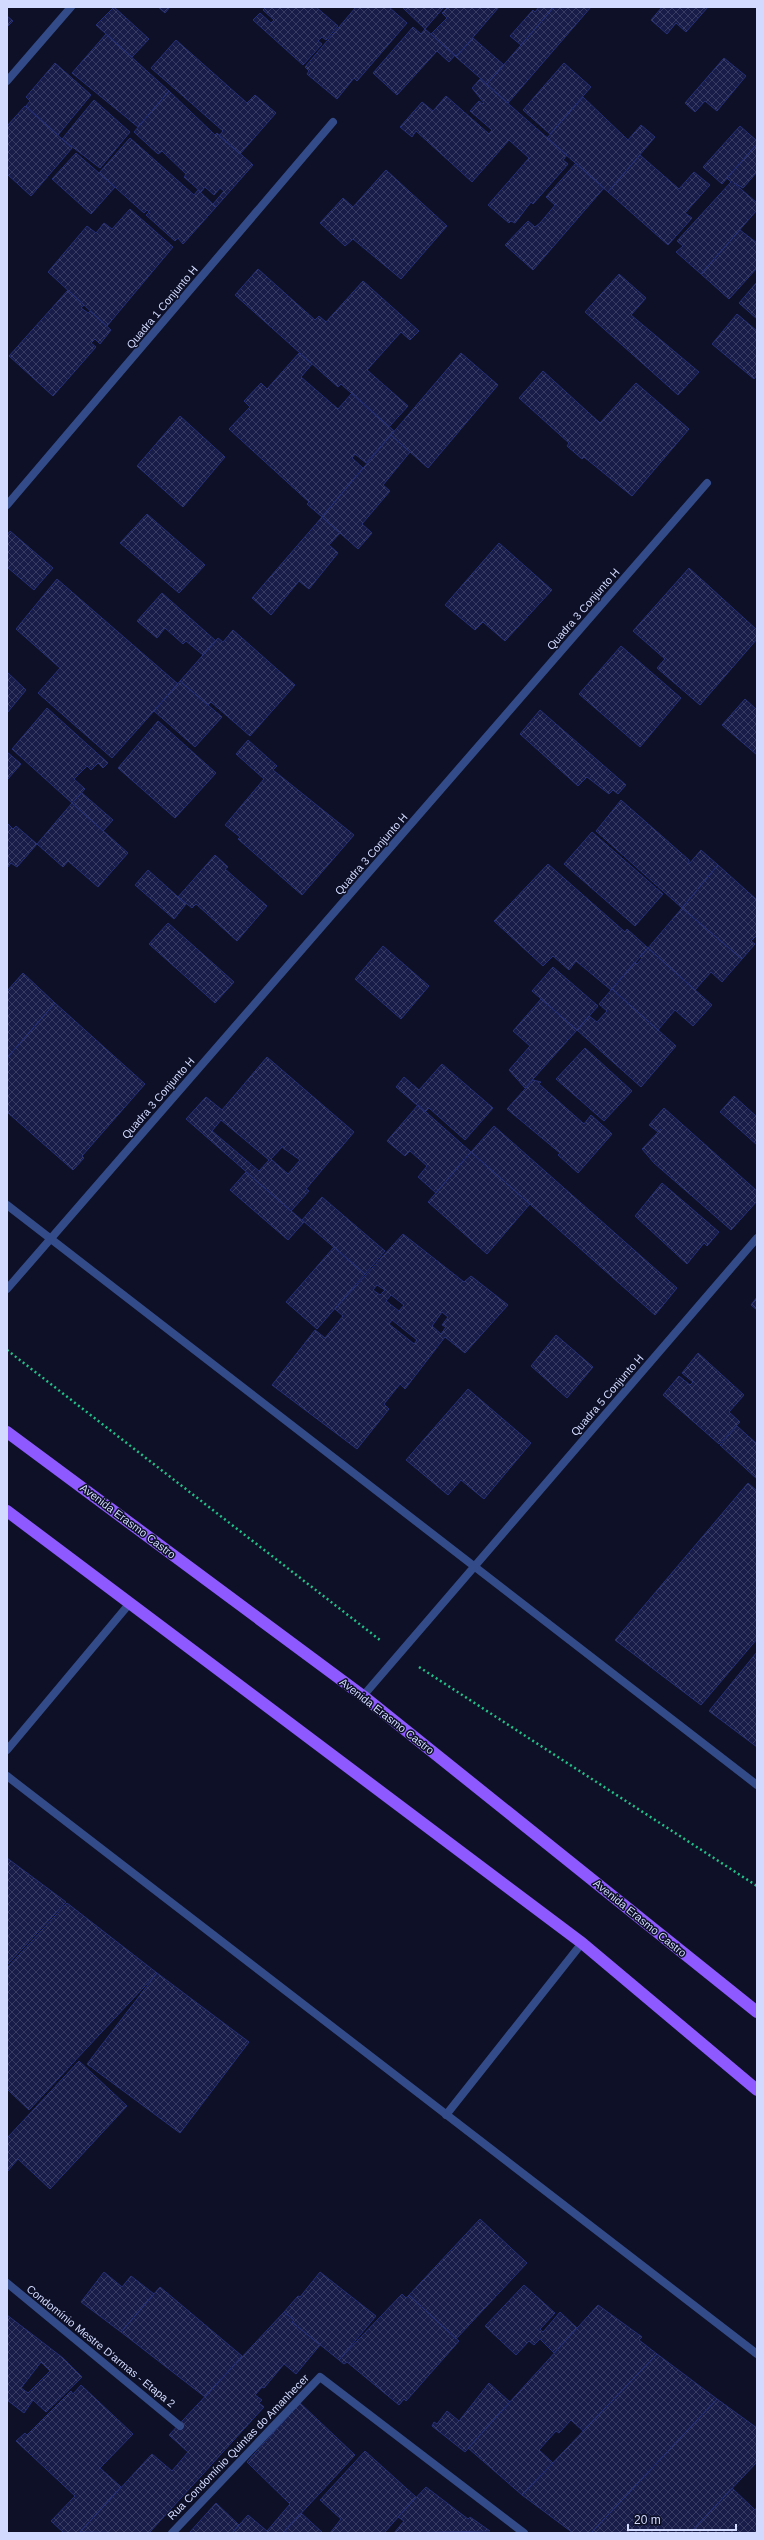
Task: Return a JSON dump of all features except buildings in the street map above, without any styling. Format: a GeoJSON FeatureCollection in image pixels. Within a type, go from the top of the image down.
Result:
{"type":"FeatureCollection","features":[{"type":"Feature","properties":{"kind":"main road","name":"Avenida Erasmo Castro"},"geometry":{"type":"LineString","coordinates":[[7,1432],[363,1696],[757,2012]]}},
{"type":"Feature","properties":{"kind":"main road"},"geometry":{"type":"LineString","coordinates":[[7,1511],[582,1943],[757,2090]]}},
{"type":"Feature","properties":{"kind":"street"},"geometry":{"type":"LineString","coordinates":[[7,81],[71,7]]}},
{"type":"Feature","properties":{"kind":"street","name":"Quadra 1 Conjunto H"},"geometry":{"type":"LineString","coordinates":[[7,505],[333,122]]}},
{"type":"Feature","properties":{"kind":"street","name":"Quadra 3 Conjunto H"},"geometry":{"type":"LineString","coordinates":[[7,1289],[707,483]]}},
{"type":"Feature","properties":{"kind":"street"},"geometry":{"type":"LineString","coordinates":[[7,1205],[473,1567],[757,1785]]}},
{"type":"Feature","properties":{"kind":"street","name":"Quadra 5 Conjunto H"},"geometry":{"type":"LineString","coordinates":[[363,1696],[757,1238]]}},
{"type":"Feature","properties":{"kind":"street"},"geometry":{"type":"LineString","coordinates":[[7,1750],[130,1603]]}},
{"type":"Feature","properties":{"kind":"street"},"geometry":{"type":"LineString","coordinates":[[7,1776],[757,2354]]}},
{"type":"Feature","properties":{"kind":"street"},"geometry":{"type":"LineString","coordinates":[[446,2114],[582,1943]]}},
{"type":"Feature","properties":{"kind":"street","name":"Condomínio Mestre D'armas - Etapa 2"},"geometry":{"type":"LineString","coordinates":[[7,2283],[180,2426]]}},
{"type":"Feature","properties":{"kind":"street","name":"Rua Condomínio Quintas do Amanhecer"},"geometry":{"type":"LineString","coordinates":[[172,2533],[320,2377],[524,2533]]}},
{"type":"Feature","properties":{"kind":"path"},"geometry":{"type":"LineString","coordinates":[[7,1350],[399,1654],[757,1886]]}}]}
